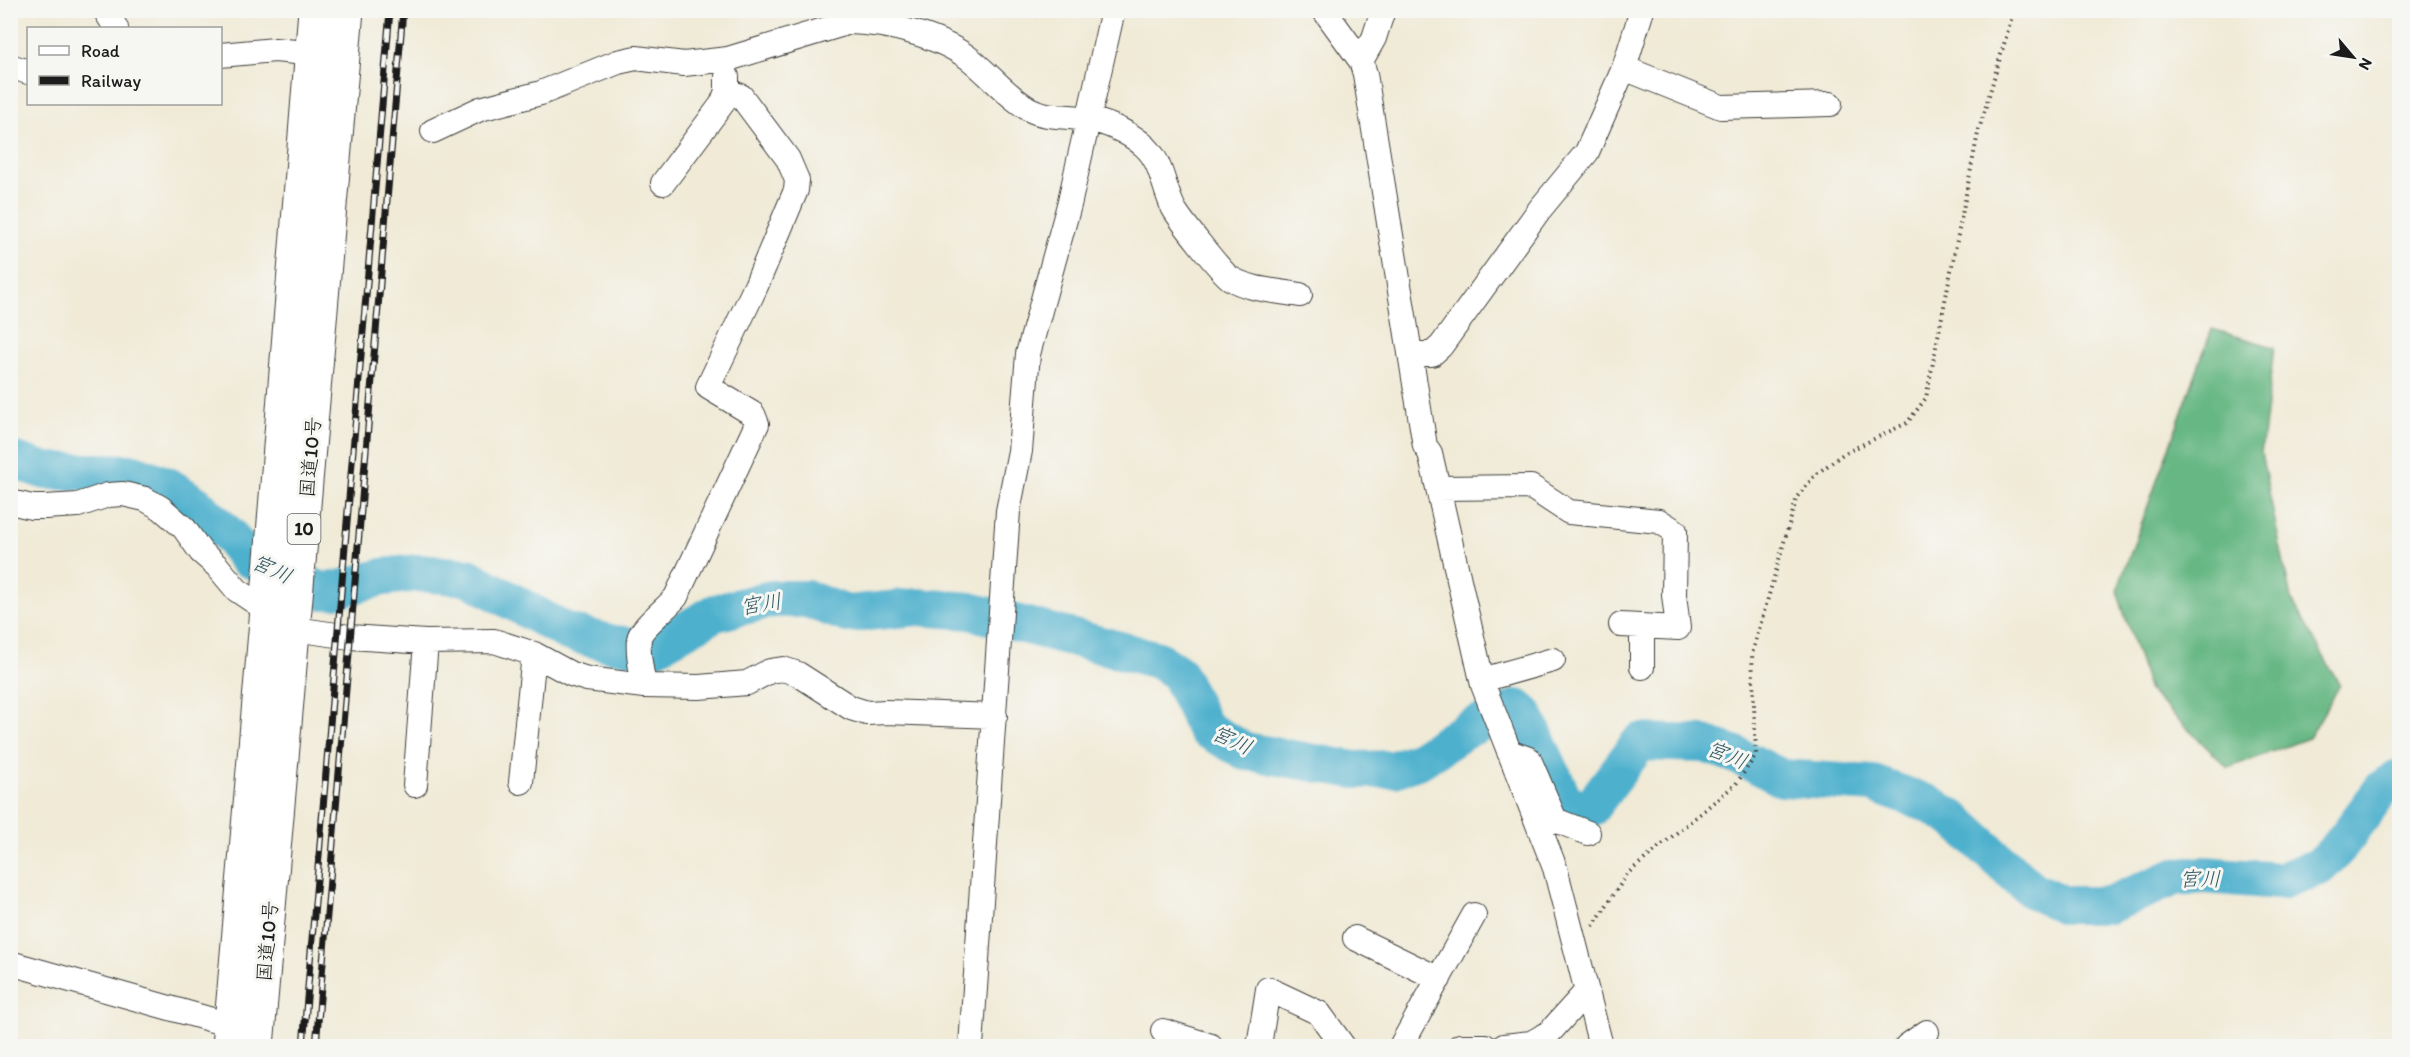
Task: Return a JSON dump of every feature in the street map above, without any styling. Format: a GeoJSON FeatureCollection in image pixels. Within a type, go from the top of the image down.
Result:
{"type":"FeatureCollection","features":[{"type":"Feature","properties":{"kind":"highway","name":"国道10号"},"geometry":{"type":"LineString","coordinates":[[230,1036],[315,10]]}},
{"type":"Feature","properties":{"kind":"highway","name":"国道10号"},"geometry":{"type":"LineString","coordinates":[[257,1047],[347,10]]}},
{"type":"Feature","properties":{"kind":"street"},"geometry":{"type":"LineString","coordinates":[[105,10],[115,27]]}},
{"type":"Feature","properties":{"kind":"street"},"geometry":{"type":"LineString","coordinates":[[971,1047],[1008,511],[1020,451],[1028,354],[1070,205],[1113,10]]}},
{"type":"Feature","properties":{"kind":"street"},"geometry":{"type":"LineString","coordinates":[[1324,10],[1361,61],[1365,74],[1425,446],[1430,453],[1483,683],[1555,868],[1601,1047]]}},
{"type":"Feature","properties":{"kind":"street"},"geometry":{"type":"LineString","coordinates":[[1361,61],[1374,38],[1383,10]]}},
{"type":"Feature","properties":{"kind":"street"},"geometry":{"type":"LineString","coordinates":[[1410,354],[1432,354],[1441,346],[1540,209],[1587,152],[1624,68],[1642,10]]}},
{"type":"Feature","properties":{"kind":"street"},"geometry":{"type":"LineString","coordinates":[[433,131],[480,109],[541,93],[618,62],[636,58],[684,64],[728,59],[850,22],[869,22],[935,39],[950,46],[969,58],[1028,108],[1046,116],[1088,119],[1118,129],[1141,143],[1156,158],[1173,207],[1229,277],[1247,285],[1300,295]]}},
{"type":"Feature","properties":{"kind":"street"},"geometry":{"type":"LineString","coordinates":[[222,55],[275,50],[344,56]]}},
{"type":"Feature","properties":{"kind":"street"},"geometry":{"type":"LineString","coordinates":[[663,183],[722,104],[727,91],[728,59]]}},
{"type":"Feature","properties":{"kind":"street"},"geometry":{"type":"LineString","coordinates":[[10,66],[27,72]]}},
{"type":"Feature","properties":{"kind":"street"},"geometry":{"type":"LineString","coordinates":[[1624,68],[1721,107],[1830,104]]}},
{"type":"Feature","properties":{"kind":"street"},"geometry":{"type":"LineString","coordinates":[[644,686],[639,638],[644,629],[666,609],[675,597],[757,424],[753,414],[708,387],[756,286],[796,190],[796,180],[788,159],[741,96],[727,91]]}},
{"type":"Feature","properties":{"kind":"street"},"geometry":{"type":"LineString","coordinates":[[1438,488],[1531,487],[1569,512],[1659,521],[1675,531],[1674,595],[1678,628],[1632,626],[1642,667]]}},
{"type":"Feature","properties":{"kind":"street"},"geometry":{"type":"LineString","coordinates":[[10,502],[32,507],[45,507],[78,505],[108,495],[123,494],[145,499],[161,508],[184,528],[201,552],[217,566],[237,590],[295,629],[350,638],[426,642],[494,641],[534,654],[579,676],[644,686],[699,687],[747,683],[770,671],[783,669],[798,674],[850,708],[867,713],[995,716]]}},
{"type":"Feature","properties":{"kind":"street"},"geometry":{"type":"LineString","coordinates":[[415,785],[426,642]]}},
{"type":"Feature","properties":{"kind":"street"},"geometry":{"type":"LineString","coordinates":[[521,782],[534,654]]}},
{"type":"Feature","properties":{"kind":"street"},"geometry":{"type":"LineString","coordinates":[[1483,683],[1553,660]]}},
{"type":"Feature","properties":{"kind":"street"},"geometry":{"type":"LineString","coordinates":[[1505,743],[1529,759],[1555,820],[1588,833]]}},
{"type":"Feature","properties":{"kind":"street"},"geometry":{"type":"LineString","coordinates":[[1401,1047],[1474,915]]}},
{"type":"Feature","properties":{"kind":"street"},"geometry":{"type":"LineString","coordinates":[[1355,938],[1439,979]]}},
{"type":"Feature","properties":{"kind":"street"},"geometry":{"type":"LineString","coordinates":[[10,963],[230,1036]]}},
{"type":"Feature","properties":{"kind":"street"},"geometry":{"type":"LineString","coordinates":[[1259,1047],[1268,989],[1319,1013],[1343,1047]]}},
{"type":"Feature","properties":{"kind":"street"},"geometry":{"type":"LineString","coordinates":[[1504,1047],[1531,1043],[1549,1033],[1586,992]]}},
{"type":"Feature","properties":{"kind":"street"},"geometry":{"type":"LineString","coordinates":[[1163,1031],[1211,1047]]}},
{"type":"Feature","properties":{"kind":"street"},"geometry":{"type":"LineString","coordinates":[[1907,1047],[1927,1032]]}},
{"type":"Feature","properties":{"kind":"street"},"geometry":{"type":"LineString","coordinates":[[1460,1047],[1485,1047]]}},
{"type":"Feature","properties":{"kind":"path"},"geometry":{"type":"LineString","coordinates":[[1578,962],[1595,922],[1628,873],[1736,784],[1756,755],[1752,654],[1797,497],[1815,475],[1843,454],[1907,423],[1926,398],[1978,133],[2013,10]]}},
{"type":"Feature","properties":{"kind":"green space"},"geometry":{"type":"Polygon","coordinates":[[[2212,329],[2274,347],[2261,453],[2291,599],[2340,685],[2309,738],[2228,768],[2149,691],[2117,591],[2212,329]]]}},
{"type":"Feature","properties":{"kind":"waterway","name":"宮川"},"geometry":{"type":"LineString","coordinates":[[10,459],[46,471],[134,473],[168,486],[197,505],[229,535],[245,557],[322,591],[335,590],[383,577],[419,573],[468,577],[567,632],[613,644],[653,648],[715,613],[772,599],[807,599],[847,614],[918,607],[970,611],[1158,660],[1178,673],[1205,729],[1245,751],[1355,770],[1394,769],[1420,760],[1467,729],[1517,708],[1525,715],[1565,802],[1589,810],[1640,742],[1704,744],[1734,754],[1782,778],[1873,784],[1929,804],[1955,820],[2032,890],[2064,905],[2109,905],[2175,877],[2205,875],[2280,881],[2319,867],[2338,848],[2383,788],[2400,778]]}},
{"type":"Feature","properties":{"kind":"railway"},"geometry":{"type":"LineString","coordinates":[[303,1046],[390,10]]}},
{"type":"Feature","properties":{"kind":"railway"},"geometry":{"type":"LineString","coordinates":[[316,1046],[403,10]]}}]}
